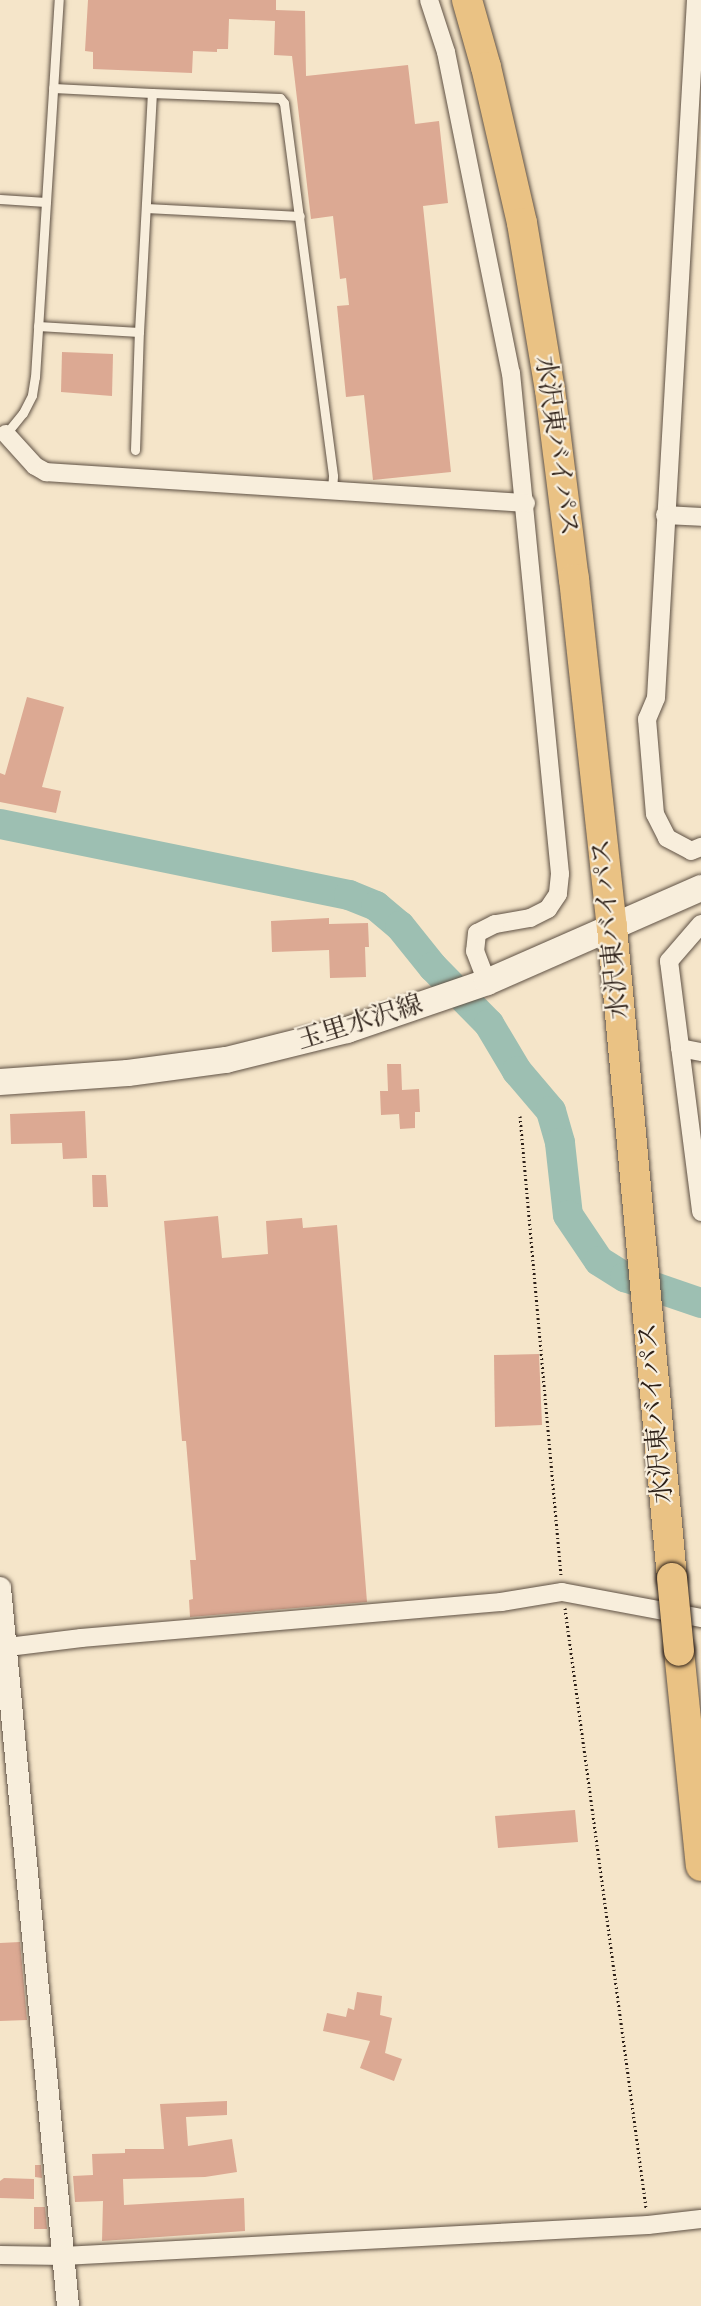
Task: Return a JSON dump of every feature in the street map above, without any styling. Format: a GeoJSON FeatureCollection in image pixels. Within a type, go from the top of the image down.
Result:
{"type":"FeatureCollection","features":[{"type":"Feature","properties":{"kind":"highway","name":"水沢東バイパス"},"geometry":{"type":"LineString","coordinates":[[467,0],[486,67],[522,223],[550,390],[576,591],[612,927],[647,1316],[701,1866]]}},
{"type":"Feature","properties":{"kind":"main road","name":"玉里水沢線"},"geometry":{"type":"LineString","coordinates":[[0,1082],[128,1073],[226,1060],[347,1030],[487,982],[701,888]]}},
{"type":"Feature","properties":{"kind":"street"},"geometry":{"type":"LineString","coordinates":[[429,0],[446,52],[512,373],[560,885],[558,894],[548,909],[530,918],[495,924],[477,933],[475,951],[487,982]]}},
{"type":"Feature","properties":{"kind":"street"},"geometry":{"type":"LineString","coordinates":[[696,0],[656,698],[647,719],[655,814],[667,838],[691,851],[701,847]]}},
{"type":"Feature","properties":{"kind":"street"},"geometry":{"type":"LineString","coordinates":[[3,436],[35,466],[46,472],[525,503]]}},
{"type":"Feature","properties":{"kind":"street"},"geometry":{"type":"LineString","coordinates":[[665,514],[701,517]]}},
{"type":"Feature","properties":{"kind":"street"},"geometry":{"type":"LineString","coordinates":[[701,924],[669,961],[701,1212]]}},
{"type":"Feature","properties":{"kind":"street"},"geometry":{"type":"LineString","coordinates":[[680,1048],[701,1052]]}},
{"type":"Feature","properties":{"kind":"street"},"geometry":{"type":"LineString","coordinates":[[0,1588],[3,1648],[68,2306]]}},
{"type":"Feature","properties":{"kind":"street"},"geometry":{"type":"LineString","coordinates":[[3,1648],[81,1638],[501,1602],[562,1592],[701,1618]]}},
{"type":"Feature","properties":{"kind":"street"},"geometry":{"type":"LineString","coordinates":[[0,2255],[63,2256],[648,2224],[701,2219]]}},
{"type":"Feature","properties":{"kind":"lane"},"geometry":{"type":"LineString","coordinates":[[3,436],[23,413],[32,395],[59,0]]}},
{"type":"Feature","properties":{"kind":"lane"},"geometry":{"type":"LineString","coordinates":[[53,88],[282,99],[300,216],[333,476],[332,491]]}},
{"type":"Feature","properties":{"kind":"lane"},"geometry":{"type":"LineString","coordinates":[[135,450],[152,93]]}},
{"type":"Feature","properties":{"kind":"lane"},"geometry":{"type":"LineString","coordinates":[[0,200],[46,202]]}},
{"type":"Feature","properties":{"kind":"lane"},"geometry":{"type":"LineString","coordinates":[[146,208],[300,216]]}},
{"type":"Feature","properties":{"kind":"lane"},"geometry":{"type":"LineString","coordinates":[[38,326],[139,332]]}},
{"type":"Feature","properties":{"kind":"path"},"geometry":{"type":"LineString","coordinates":[[520,1116],[562,1592],[648,2224]]}},
{"type":"Feature","properties":{"kind":"building"},"geometry":{"type":"Polygon","coordinates":[[[88,0],[276,0],[276,10],[305,11],[306,76],[408,65],[415,124],[439,121],[448,203],[423,206],[451,472],[373,480],[364,395],[346,397],[337,306],[349,305],[346,278],[340,279],[333,216],[311,219],[292,56],[274,55],[275,21],[229,19],[228,49],[217,49],[217,52],[193,51],[192,73],[93,69],[93,52],[85,51],[88,0]]]}},
{"type":"Feature","properties":{"kind":"building"},"geometry":{"type":"Polygon","coordinates":[[[62,352],[113,354],[112,396],[61,392],[62,352]]]}},
{"type":"Feature","properties":{"kind":"building"},"geometry":{"type":"Polygon","coordinates":[[[27,697],[64,707],[42,787],[61,791],[56,813],[0,802],[0,773],[5,775],[27,697]]]}},
{"type":"Feature","properties":{"kind":"building"},"geometry":{"type":"Polygon","coordinates":[[[329,918],[329,924],[368,923],[369,947],[365,947],[366,977],[330,978],[329,950],[272,952],[271,921],[329,918]]]}},
{"type":"Feature","properties":{"kind":"building"},"geometry":{"type":"Polygon","coordinates":[[[387,1064],[401,1064],[402,1090],[419,1089],[420,1112],[415,1112],[415,1128],[400,1129],[399,1114],[381,1115],[380,1091],[388,1091],[387,1064]]]}},
{"type":"Feature","properties":{"kind":"building"},"geometry":{"type":"Polygon","coordinates":[[[85,1111],[87,1158],[63,1159],[62,1143],[11,1144],[10,1114],[85,1111]]]}},
{"type":"Feature","properties":{"kind":"building"},"geometry":{"type":"Polygon","coordinates":[[[92,1175],[106,1175],[108,1207],[93,1207],[92,1175]]]}},
{"type":"Feature","properties":{"kind":"building"},"geometry":{"type":"Polygon","coordinates":[[[218,1216],[222,1258],[268,1254],[266,1221],[302,1218],[303,1228],[337,1225],[367,1602],[190,1617],[189,1600],[193,1599],[190,1560],[196,1560],[186,1441],[182,1441],[164,1221],[218,1216]]]}},
{"type":"Feature","properties":{"kind":"building"},"geometry":{"type":"Polygon","coordinates":[[[539,1354],[542,1425],[495,1427],[494,1355],[539,1354]]]}},
{"type":"Feature","properties":{"kind":"building"},"geometry":{"type":"Polygon","coordinates":[[[575,1810],[578,1842],[498,1848],[495,1816],[575,1810]]]}},
{"type":"Feature","properties":{"kind":"building"},"geometry":{"type":"Polygon","coordinates":[[[20,1942],[27,2020],[0,2021],[0,1943],[20,1942]]]}},
{"type":"Feature","properties":{"kind":"building"},"geometry":{"type":"Polygon","coordinates":[[[357,1992],[382,1996],[380,2015],[392,2018],[385,2053],[402,2059],[394,2081],[360,2068],[370,2041],[323,2031],[327,2013],[346,2017],[348,2008],[354,2010],[357,1992]]]}},
{"type":"Feature","properties":{"kind":"building"},"geometry":{"type":"Polygon","coordinates":[[[227,2101],[227,2115],[186,2117],[188,2146],[232,2139],[237,2172],[205,2177],[123,2179],[124,2205],[244,2198],[245,2231],[102,2241],[103,2201],[75,2202],[73,2176],[93,2175],[92,2154],[125,2153],[125,2149],[164,2149],[160,2104],[227,2101]]]}},
{"type":"Feature","properties":{"kind":"building"},"geometry":{"type":"Polygon","coordinates":[[[35,2165],[41,2165],[42,2178],[35,2177],[35,2165]]]}},
{"type":"Feature","properties":{"kind":"building"},"geometry":{"type":"Polygon","coordinates":[[[4,2178],[34,2179],[34,2199],[0,2198],[0,2181],[4,2178]]]}},
{"type":"Feature","properties":{"kind":"building"},"geometry":{"type":"Polygon","coordinates":[[[34,2207],[45,2207],[47,2229],[34,2229],[34,2207]]]}},
{"type":"Feature","properties":{"kind":"waterway"},"geometry":{"type":"LineString","coordinates":[[0,824],[349,895],[376,906],[400,926],[433,967],[489,1024],[517,1071],[551,1111],[560,1143],[568,1215],[599,1261],[625,1277],[701,1303]]}}]}
